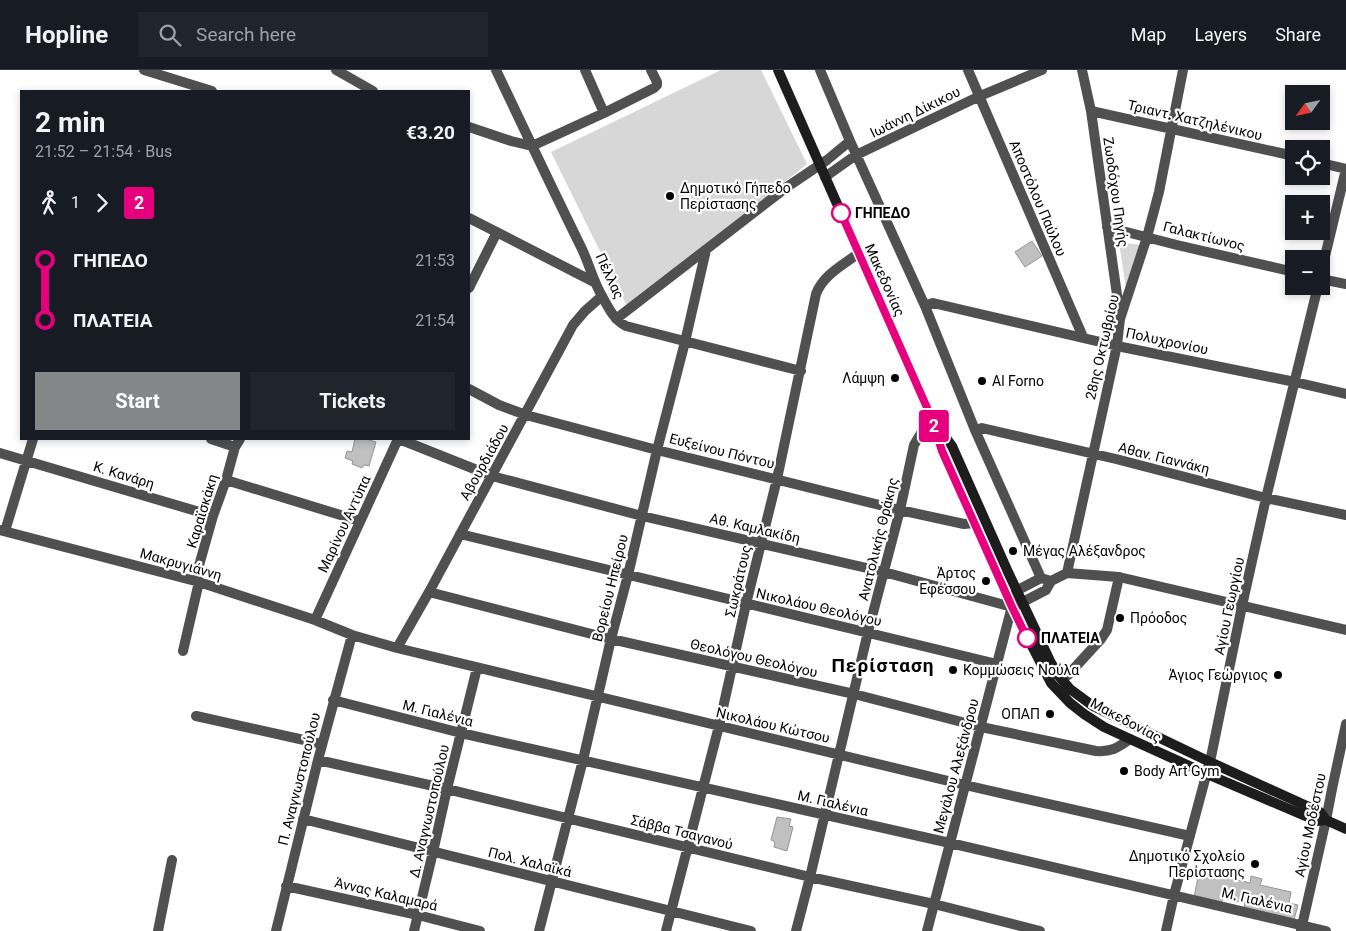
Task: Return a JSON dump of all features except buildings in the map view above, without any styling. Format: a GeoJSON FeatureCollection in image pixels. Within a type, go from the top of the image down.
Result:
{"type":"FeatureCollection","features":[{"type":"Feature","properties":{"kind":"main road","name":"Μακεδονίας"},"geometry":{"type":"LineString","coordinates":[[778,70],[932,419],[942,451],[974,523],[1012,607],[1042,668],[1051,682],[1070,703],[1104,727],[1317,821],[1326,820]]}},
{"type":"Feature","properties":{"kind":"main road","name":"Μακεδονίας"},"geometry":{"type":"LineString","coordinates":[[932,419],[952,446],[1016,591],[1058,675],[1070,689],[1093,706],[1320,812],[1326,820],[1346,829]]}},
{"type":"Feature","properties":{"kind":"street"},"geometry":{"type":"LineString","coordinates":[[144,70],[209,90]]}},
{"type":"Feature","properties":{"kind":"street"},"geometry":{"type":"LineString","coordinates":[[336,70],[367,90]]}},
{"type":"Feature","properties":{"kind":"street","name":"Πέλλας"},"geometry":{"type":"LineString","coordinates":[[496,70],[587,260],[594,282],[620,323],[685,342],[801,371]]}},
{"type":"Feature","properties":{"kind":"street"},"geometry":{"type":"LineString","coordinates":[[585,70],[604,113]]}},
{"type":"Feature","properties":{"kind":"street"},"geometry":{"type":"LineString","coordinates":[[470,127],[510,141],[532,146],[654,88],[657,82],[651,70]]}},
{"type":"Feature","properties":{"kind":"street"},"geometry":{"type":"LineString","coordinates":[[820,70],[850,142],[925,306],[975,430],[1046,579],[1046,590],[1012,607]]}},
{"type":"Feature","properties":{"kind":"street","name":"Αποστόλου Παύλου"},"geometry":{"type":"LineString","coordinates":[[968,70],[1083,337]]}},
{"type":"Feature","properties":{"kind":"street","name":"Ιωάννη Δίκικου"},"geometry":{"type":"LineString","coordinates":[[825,177],[856,155],[980,96],[1042,70]]}},
{"type":"Feature","properties":{"kind":"street","name":"Ζωοδόχου Πηγής"},"geometry":{"type":"LineString","coordinates":[[1082,70],[1091,111],[1120,319]]}},
{"type":"Feature","properties":{"kind":"street","name":"28ης Οκτωβρίου"},"geometry":{"type":"LineString","coordinates":[[1067,573],[1117,345],[1120,319],[1147,237],[1159,192],[1183,70]]}},
{"type":"Feature","properties":{"kind":"street","name":"Τριαντ. Χατζηλένικου"},"geometry":{"type":"LineString","coordinates":[[1091,111],[1285,154]]}},
{"type":"Feature","properties":{"kind":"street"},"geometry":{"type":"LineString","coordinates":[[616,319],[787,187],[850,142]]}},
{"type":"Feature","properties":{"kind":"street"},"geometry":{"type":"LineString","coordinates":[[1326,250],[1346,168],[1330,165]]}},
{"type":"Feature","properties":{"kind":"street"},"geometry":{"type":"LineString","coordinates":[[470,219],[594,282]]}},
{"type":"Feature","properties":{"kind":"street","name":"Γαλακτίωνος"},"geometry":{"type":"LineString","coordinates":[[1107,227],[1285,270]]}},
{"type":"Feature","properties":{"kind":"street"},"geometry":{"type":"LineString","coordinates":[[470,286],[496,232]]}},
{"type":"Feature","properties":{"kind":"street","name":"Βορείου Ηπείρου"},"geometry":{"type":"LineString","coordinates":[[539,931],[583,760],[706,250]]}},
{"type":"Feature","properties":{"kind":"street","name":"Σωκράτους"},"geometry":{"type":"LineString","coordinates":[[666,931],[733,668],[746,604],[801,371],[816,294],[819,287],[834,271],[858,253]]}},
{"type":"Feature","properties":{"kind":"street"},"geometry":{"type":"LineString","coordinates":[[1330,281],[1346,284]]}},
{"type":"Feature","properties":{"kind":"street","name":"Αγίου Γεωργίου"},"geometry":{"type":"LineString","coordinates":[[1166,931],[1210,762],[1266,498],[1316,295]]}},
{"type":"Feature","properties":{"kind":"street","name":"Αβουρδιάδου"},"geometry":{"type":"LineString","coordinates":[[397,648],[526,415],[574,324],[602,296]]}},
{"type":"Feature","properties":{"kind":"street","name":"Πολυχρονίου"},"geometry":{"type":"LineString","coordinates":[[925,306],[934,303],[1117,345],[1346,394]]}},
{"type":"Feature","properties":{"kind":"street","name":"Ευξείνου Πόντου"},"geometry":{"type":"LineString","coordinates":[[470,390],[498,405],[526,415],[658,450],[900,510],[964,524],[974,523]]}},
{"type":"Feature","properties":{"kind":"street","name":"Ανατολικής Θράκης"},"geometry":{"type":"LineString","coordinates":[[796,931],[868,632],[900,510],[914,446],[932,419]]}},
{"type":"Feature","properties":{"kind":"street","name":"Αθαν. Γιαννάκη"},"geometry":{"type":"LineString","coordinates":[[975,430],[982,428],[1092,455],[1116,459],[1266,498],[1346,515]]}},
{"type":"Feature","properties":{"kind":"street"},"geometry":{"type":"LineString","coordinates":[[3,531],[33,440]]}},
{"type":"Feature","properties":{"kind":"street"},"geometry":{"type":"LineString","coordinates":[[218,440],[238,443]]}},
{"type":"Feature","properties":{"kind":"street","name":"Μαρίνου Αντύπα"},"geometry":{"type":"LineString","coordinates":[[315,620],[398,440]]}},
{"type":"Feature","properties":{"kind":"street","name":"Αθ. Καμλακίδη"},"geometry":{"type":"LineString","coordinates":[[401,440],[492,476],[642,516],[884,572],[1012,607]]}},
{"type":"Feature","properties":{"kind":"street","name":"Καραϊσκάκη"},"geometry":{"type":"LineString","coordinates":[[183,651],[199,582],[198,570],[213,516],[238,443]]}},
{"type":"Feature","properties":{"kind":"street","name":"Κ. Κανάρη"},"geometry":{"type":"LineString","coordinates":[[0,453],[213,516]]}},
{"type":"Feature","properties":{"kind":"street"},"geometry":{"type":"LineString","coordinates":[[226,480],[360,521]]}},
{"type":"Feature","properties":{"kind":"street","name":"Μακρυγιάννη"},"geometry":{"type":"LineString","coordinates":[[3,531],[199,582],[315,620],[352,635]]}},
{"type":"Feature","properties":{"kind":"street","name":"Νικολάου Θεολόγου"},"geometry":{"type":"LineString","coordinates":[[460,534],[997,664]]}},
{"type":"Feature","properties":{"kind":"street"},"geometry":{"type":"LineString","coordinates":[[1016,591],[1067,573],[1120,577],[1346,630]]}},
{"type":"Feature","properties":{"kind":"street"},"geometry":{"type":"LineString","coordinates":[[1068,675],[1107,630],[1120,577]]}},
{"type":"Feature","properties":{"kind":"street","name":"Μεγάλου Αλεξάνδρου"},"geometry":{"type":"LineString","coordinates":[[927,931],[1016,591]]}},
{"type":"Feature","properties":{"kind":"street","name":"Θεολόγου Θεολόγου"},"geometry":{"type":"LineString","coordinates":[[429,592],[611,639],[854,694],[980,727],[1106,752],[1114,750],[1130,740]]}},
{"type":"Feature","properties":{"kind":"street","name":"Νικολάου Κώτσου"},"geometry":{"type":"LineString","coordinates":[[352,635],[477,668],[965,785],[1190,836]]}},
{"type":"Feature","properties":{"kind":"street","name":"Π. Αναγνωστοπούλου"},"geometry":{"type":"LineString","coordinates":[[276,931],[333,700],[352,635]]}},
{"type":"Feature","properties":{"kind":"street","name":"Δ. Αναγνωστοπούλου"},"geometry":{"type":"LineString","coordinates":[[414,931],[477,668]]}},
{"type":"Feature","properties":{"kind":"street","name":"Μ. Γιαλένια"},"geometry":{"type":"LineString","coordinates":[[333,700],[462,733],[1174,895],[1301,928],[1326,931]]}},
{"type":"Feature","properties":{"kind":"street"},"geometry":{"type":"LineString","coordinates":[[196,716],[322,744]]}},
{"type":"Feature","properties":{"kind":"street","name":"Αγίου Μοδέστου"},"geometry":{"type":"LineString","coordinates":[[1301,928],[1346,724]]}},
{"type":"Feature","properties":{"kind":"street","name":"Σάββα Τσαγανού"},"geometry":{"type":"LineString","coordinates":[[318,760],[447,789],[810,877],[934,904],[1040,931]]}},
{"type":"Feature","properties":{"kind":"street","name":"Πολ. Χαλαϊκά"},"geometry":{"type":"LineString","coordinates":[[303,819],[751,931]]}},
{"type":"Feature","properties":{"kind":"street"},"geometry":{"type":"LineString","coordinates":[[158,931],[172,860]]}},
{"type":"Feature","properties":{"kind":"street","name":"Άννας Καλαμαρά"},"geometry":{"type":"LineString","coordinates":[[286,886],[418,915],[480,931]]}},
{"type":"Feature","properties":{"kind":"shaded area","name":"Δημοτικό Γήπεδο Περίστασης"},"geometry":{"type":"Polygon","coordinates":[[[721,70],[761,70],[807,164],[628,308],[551,152],[721,70]]]}},
{"type":"Feature","properties":{"kind":"shaded area"},"geometry":{"type":"Polygon","coordinates":[[[1119,242],[1141,245],[1127,295],[1119,242]]]}},
{"type":"Feature","properties":{"kind":"bus line","name":"2"},"geometry":{"type":"LineString","coordinates":[[841,213],[932,419],[942,451],[1027,638]]}},
{"type":"Feature","properties":{"kind":"place","name":"Δημοτικό Γήπεδο Περίστασης"},"geometry":{"type":"Point","coordinates":[670,196]}},
{"type":"Feature","properties":{"kind":"place","name":"ΓΗΠΕΔΟ"},"geometry":{"type":"Point","coordinates":[841,213]}},
{"type":"Feature","properties":{"kind":"place","name":"Λάμψη"},"geometry":{"type":"Point","coordinates":[895,378]}},
{"type":"Feature","properties":{"kind":"place","name":"Al Forno"},"geometry":{"type":"Point","coordinates":[982,381]}},
{"type":"Feature","properties":{"kind":"place","name":"Μέγας Αλέξανδρος"},"geometry":{"type":"Point","coordinates":[1013,551]}},
{"type":"Feature","properties":{"kind":"place","name":"Άρτος Εφέσσου"},"geometry":{"type":"Point","coordinates":[986,581]}},
{"type":"Feature","properties":{"kind":"place","name":"Πρόοδος"},"geometry":{"type":"Point","coordinates":[1120,618]}},
{"type":"Feature","properties":{"kind":"place","name":"ΠΛΑΤΕΙΑ"},"geometry":{"type":"Point","coordinates":[1027,638]}},
{"type":"Feature","properties":{"kind":"place","name":"Κομμώσεις Νούλα"},"geometry":{"type":"Point","coordinates":[953,670]}},
{"type":"Feature","properties":{"kind":"place","name":"Άγιος Γεώργιος"},"geometry":{"type":"Point","coordinates":[1278,675]}},
{"type":"Feature","properties":{"kind":"place","name":"ΟΠΑΠ"},"geometry":{"type":"Point","coordinates":[1050,714]}},
{"type":"Feature","properties":{"kind":"place","name":"Body Art Gym"},"geometry":{"type":"Point","coordinates":[1124,771]}},
{"type":"Feature","properties":{"kind":"place","name":"Δημοτικό Σχολείο Περίστασης"},"geometry":{"type":"Point","coordinates":[1255,864]}},
{"type":"Feature","properties":{"kind":"district","name":"Περίσταση"},"geometry":{"type":"Point","coordinates":[883,665]}}]}
